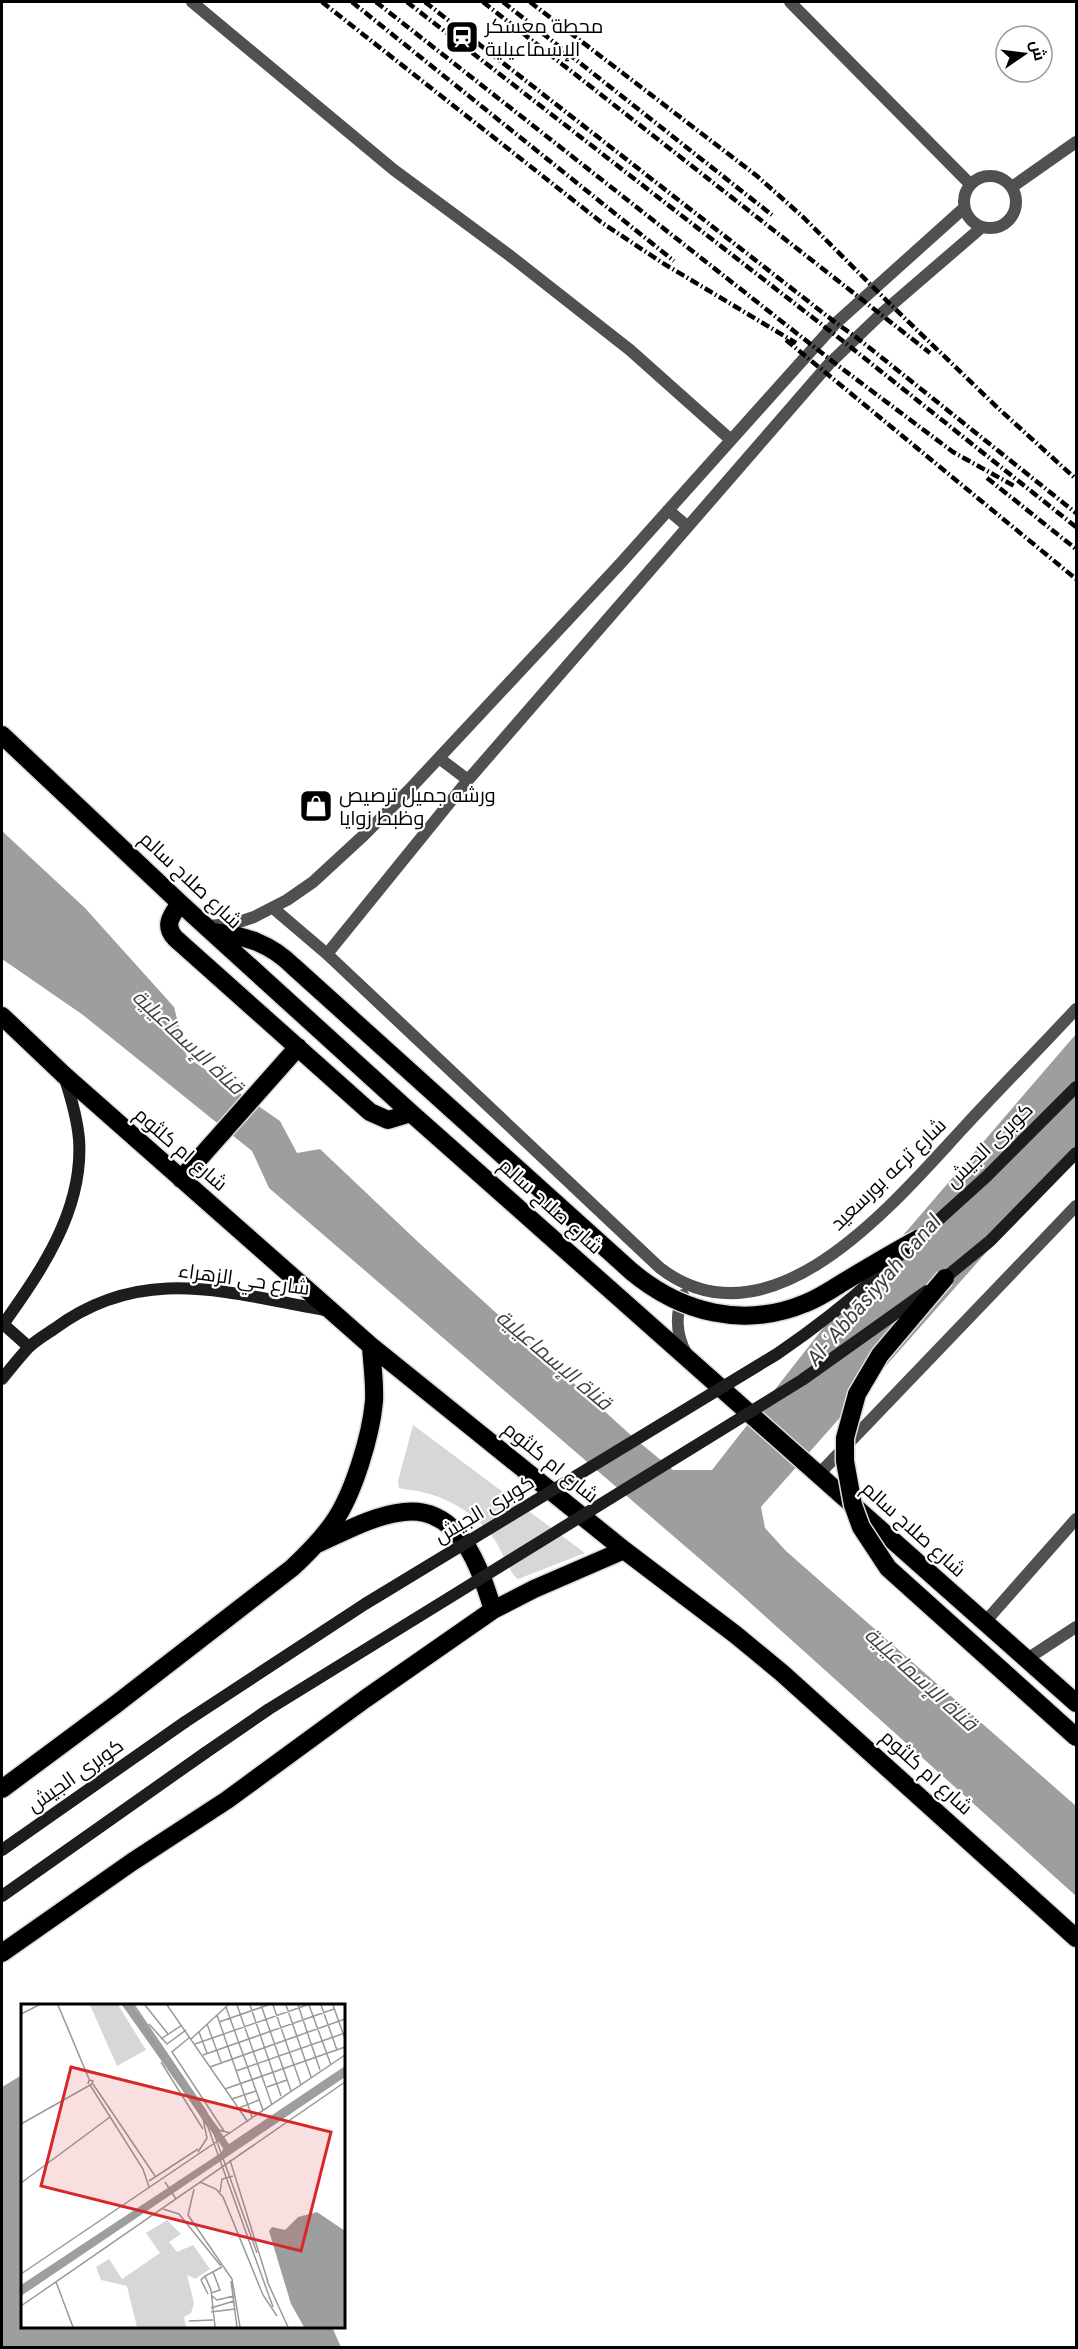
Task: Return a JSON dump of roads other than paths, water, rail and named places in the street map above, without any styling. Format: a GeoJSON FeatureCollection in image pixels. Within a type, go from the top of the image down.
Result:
{"type":"FeatureCollection","features":[{"type":"Feature","properties":{"kind":"highway","name":"شارع صلاح سالم"},"geometry":{"type":"LineString","coordinates":[[2,735],[180,903],[411,1113],[1077,1703]]}},
{"type":"Feature","properties":{"kind":"highway"},"geometry":{"type":"LineString","coordinates":[[180,903],[169,922],[171,933],[376,1116],[388,1120],[411,1113]]}},
{"type":"Feature","properties":{"kind":"highway"},"geometry":{"type":"LineString","coordinates":[[210,929],[244,936],[283,956],[631,1271],[657,1291],[687,1306],[715,1313],[739,1315],[759,1315],[782,1311],[808,1303],[918,1239]]}},
{"type":"Feature","properties":{"kind":"highway","name":"شارع ام كلثوم"},"geometry":{"type":"LineString","coordinates":[[2,1017],[64,1075],[371,1346],[624,1551],[736,1635],[782,1673],[1077,1938]]}},
{"type":"Feature","properties":{"kind":"highway"},"geometry":{"type":"LineString","coordinates":[[182,1179],[298,1047]]}},
{"type":"Feature","properties":{"kind":"highway"},"geometry":{"type":"LineString","coordinates":[[945,1278],[880,1355],[857,1394],[849,1415],[845,1449],[847,1483],[853,1505],[861,1527],[888,1568],[1077,1737]]}},
{"type":"Feature","properties":{"kind":"highway"},"geometry":{"type":"LineString","coordinates":[[2,1789],[292,1568],[316,1545],[334,1521],[347,1497],[364,1449],[374,1399],[371,1346]]}},
{"type":"Feature","properties":{"kind":"highway"},"geometry":{"type":"LineString","coordinates":[[316,1545],[392,1514],[407,1512],[426,1514],[445,1522],[462,1538],[475,1558],[493,1610]]}},
{"type":"Feature","properties":{"kind":"highway"},"geometry":{"type":"LineString","coordinates":[[2,1953],[132,1862],[227,1800],[365,1699],[493,1610],[534,1589],[624,1551]]}},
{"type":"Feature","properties":{"kind":"main road"},"geometry":{"type":"LineString","coordinates":[[29,1347],[2,1325],[59,1236],[72,1205],[78,1172],[79,1139],[74,1106],[64,1075]]}},
{"type":"Feature","properties":{"kind":"main road","name":"كوبرى الجيش"},"geometry":{"type":"LineString","coordinates":[[2,1850],[185,1722],[365,1604],[777,1354],[859,1294],[987,1176],[1077,1087]]}},
{"type":"Feature","properties":{"kind":"main road"},"geometry":{"type":"LineString","coordinates":[[2,1896],[269,1709],[802,1380],[945,1278],[990,1241],[1077,1153]]}},
{"type":"Feature","properties":{"kind":"main road","name":"شارع حي الزهراء"},"geometry":{"type":"LineString","coordinates":[[2,1379],[29,1347],[72,1315],[97,1302],[123,1293],[151,1288],[178,1287],[331,1311]]}},
{"type":"Feature","properties":{"kind":"street"},"geometry":{"type":"LineString","coordinates":[[192,2],[394,170],[509,255],[630,350],[730,440]]}},
{"type":"Feature","properties":{"kind":"street"},"geometry":{"type":"LineString","coordinates":[[790,2],[970,184]]}},
{"type":"Feature","properties":{"kind":"street"},"geometry":{"type":"LineString","coordinates":[[1011,187],[1077,142]]}},
{"type":"Feature","properties":{"kind":"street"},"geometry":{"type":"LineString","coordinates":[[988,175],[997,176],[1011,187],[1016,205],[1008,221],[1000,226],[982,227],[974,223],[964,208],[965,191],[970,184],[988,175]]}},
{"type":"Feature","properties":{"kind":"street"},"geometry":{"type":"LineString","coordinates":[[210,929],[236,923],[273,908],[300,891],[335,863],[439,758],[668,510],[836,323],[964,208]]}},
{"type":"Feature","properties":{"kind":"street"},"geometry":{"type":"LineString","coordinates":[[327,954],[468,780],[832,361],[891,305],[982,227]]}},
{"type":"Feature","properties":{"kind":"street"},"geometry":{"type":"LineString","coordinates":[[668,510],[687,526]]}},
{"type":"Feature","properties":{"kind":"street"},"geometry":{"type":"LineString","coordinates":[[439,758],[468,780]]}},
{"type":"Feature","properties":{"kind":"street"},"geometry":{"type":"LineString","coordinates":[[273,908],[327,954],[660,1268],[688,1286],[680,1304],[677,1324],[682,1345],[693,1362]]}},
{"type":"Feature","properties":{"kind":"street","name":"شارع ترعه بورسعيد"},"geometry":{"type":"LineString","coordinates":[[688,1286],[724,1293],[755,1291],[780,1284],[836,1252],[881,1214],[1077,1009]]}},
{"type":"Feature","properties":{"kind":"street"},"geometry":{"type":"LineString","coordinates":[[819,1474],[1077,1206]]}},
{"type":"Feature","properties":{"kind":"street"},"geometry":{"type":"LineString","coordinates":[[985,1622],[1077,1520]]}},
{"type":"Feature","properties":{"kind":"street"},"geometry":{"type":"LineString","coordinates":[[1027,1659],[1077,1627]]}},
{"type":"Feature","properties":{"kind":"water"},"geometry":{"type":"Polygon","coordinates":[[[2,831],[85,908],[174,1007],[187,1057],[280,1121],[297,1153],[320,1149],[416,1240],[634,1438],[673,1470],[712,1470],[820,1332],[1076,1034],[1076,1151],[761,1507],[765,1528],[786,1551],[1076,1806],[1076,1896],[736,1590],[269,1188],[252,1151],[83,1015],[2,959],[2,831]]]}},
{"type":"Feature","properties":{"kind":"water"},"geometry":{"type":"Polygon","coordinates":[[[21,2076],[21,2328],[332,2328],[341,2347],[2,2347],[2,2087],[21,2076]]]}},
{"type":"Feature","properties":{"kind":"railway"},"geometry":{"type":"LineString","coordinates":[[322,2],[601,222],[661,262],[796,343]]}},
{"type":"Feature","properties":{"kind":"railway"},"geometry":{"type":"LineString","coordinates":[[352,2],[674,261]]}},
{"type":"Feature","properties":{"kind":"railway"},"geometry":{"type":"LineString","coordinates":[[376,2],[832,361],[953,452],[1016,487]]}},
{"type":"Feature","properties":{"kind":"railway"},"geometry":{"type":"LineString","coordinates":[[407,2],[848,345],[1076,527]]}},
{"type":"Feature","properties":{"kind":"railway"},"geometry":{"type":"LineString","coordinates":[[425,2],[856,337],[1076,513]]}},
{"type":"Feature","properties":{"kind":"railway"},"geometry":{"type":"LineString","coordinates":[[483,2],[930,353]]}},
{"type":"Feature","properties":{"kind":"railway"},"geometry":{"type":"LineString","coordinates":[[503,2],[772,215]]}},
{"type":"Feature","properties":{"kind":"railway"},"geometry":{"type":"LineString","coordinates":[[530,2],[757,176],[803,217],[1000,410],[1076,479]]}},
{"type":"Feature","properties":{"kind":"railway"},"geometry":{"type":"LineString","coordinates":[[786,340],[1076,579]]}},
{"type":"Feature","properties":{"kind":"railway"},"geometry":{"type":"LineString","coordinates":[[987,478],[1076,549]]}},
{"type":"Feature","properties":{"kind":"place","name":"محطة معسكر الإسماعيلية"},"geometry":{"type":"Point","coordinates":[462,37]}},
{"type":"Feature","properties":{"kind":"place","name":"ورشه جميل ترصيص وظبط زوايا"},"geometry":{"type":"Point","coordinates":[316,806]}},
{"type":"Feature","properties":{"kind":"water label","name":"قناة الإسماعيلية"},"geometry":{"type":"Point","coordinates":[188,1042]}},
{"type":"Feature","properties":{"kind":"water label","name":"Al-ʿAbbāsiyyah Canal"},"geometry":{"type":"Point","coordinates":[874,1290]}},
{"type":"Feature","properties":{"kind":"water label","name":"قناة الإسماعيلية"},"geometry":{"type":"Point","coordinates":[554,1360]}},
{"type":"Feature","properties":{"kind":"water label","name":"قناة الإسماعيلية"},"geometry":{"type":"Point","coordinates":[921,1679]}}]}
